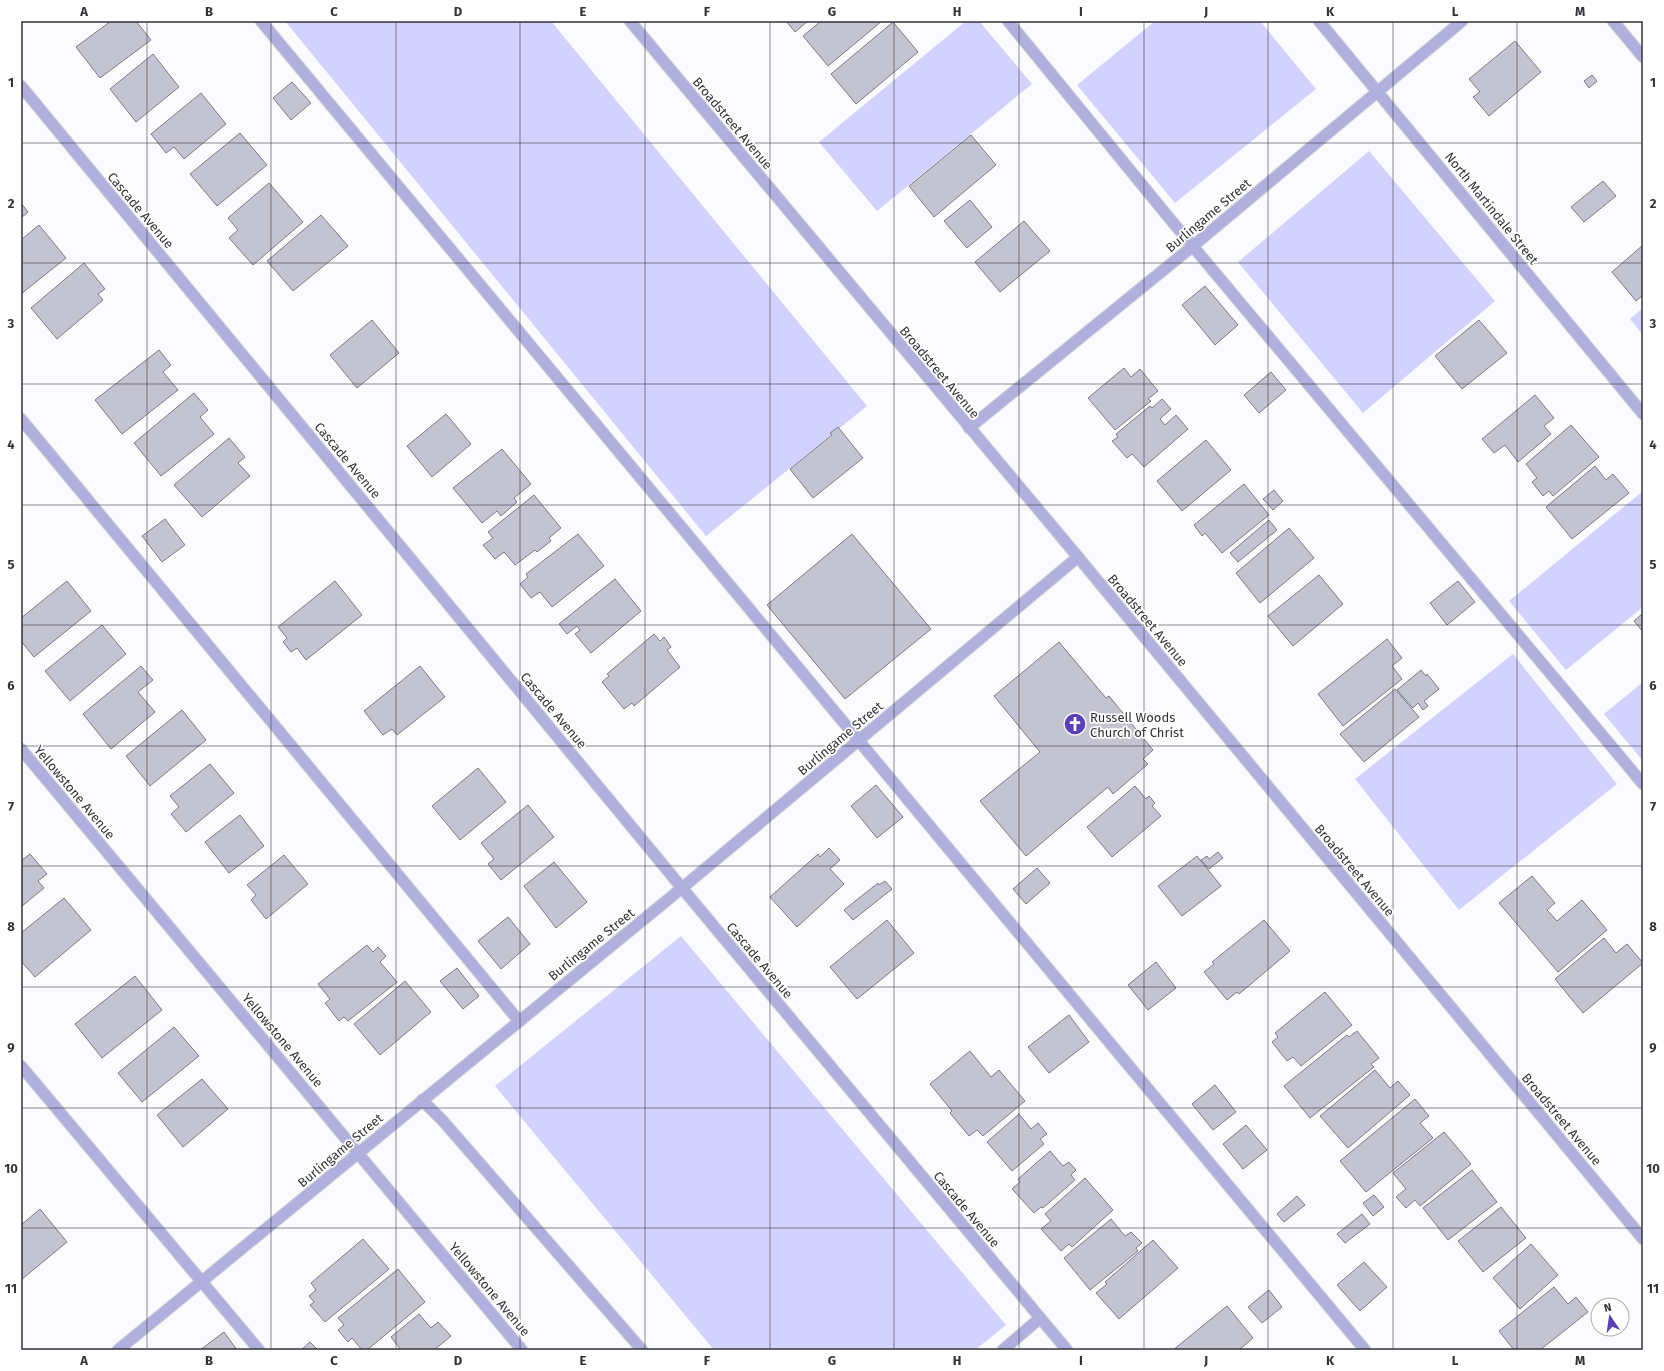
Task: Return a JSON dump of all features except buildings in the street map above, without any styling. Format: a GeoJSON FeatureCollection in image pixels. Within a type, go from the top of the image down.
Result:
{"type":"FeatureCollection","features":[{"type":"Feature","properties":{"kind":"street"},"geometry":{"type":"LineString","coordinates":[[261,21],[1365,1350]]}},
{"type":"Feature","properties":{"kind":"street","name":"Broadstreet Avenue"},"geometry":{"type":"LineString","coordinates":[[630,21],[1078,557],[1643,1239]]}},
{"type":"Feature","properties":{"kind":"street"},"geometry":{"type":"LineString","coordinates":[[1008,21],[1193,246],[1643,784]]}},
{"type":"Feature","properties":{"kind":"street","name":"North Martindale Street"},"geometry":{"type":"LineString","coordinates":[[1319,21],[1643,414]]}},
{"type":"Feature","properties":{"kind":"street","name":"Burlingame Street"},"geometry":{"type":"LineString","coordinates":[[969,428],[1193,246],[1462,21]]}},
{"type":"Feature","properties":{"kind":"street"},"geometry":{"type":"LineString","coordinates":[[1613,21],[1643,57]]}},
{"type":"Feature","properties":{"kind":"street","name":"Cascade Avenue"},"geometry":{"type":"LineString","coordinates":[[21,86],[682,888],[1067,1350]]}},
{"type":"Feature","properties":{"kind":"street"},"geometry":{"type":"LineString","coordinates":[[21,419],[519,1021]]}},
{"type":"Feature","properties":{"kind":"street","name":"Burlingame Street"},"geometry":{"type":"LineString","coordinates":[[118,1350],[682,888],[1078,557]]}},
{"type":"Feature","properties":{"kind":"street","name":"Yellowstone Avenue"},"geometry":{"type":"LineString","coordinates":[[21,749],[522,1350]]}},
{"type":"Feature","properties":{"kind":"street"},"geometry":{"type":"LineString","coordinates":[[21,1066],[259,1350]]}},
{"type":"Feature","properties":{"kind":"street"},"geometry":{"type":"LineString","coordinates":[[422,1100],[443,1121],[642,1350]]}},
{"type":"Feature","properties":{"kind":"street"},"geometry":{"type":"LineString","coordinates":[[1003,1350],[1040,1318]]}},
{"type":"Feature","properties":{"kind":"shaded area"},"geometry":{"type":"Polygon","coordinates":[[[285,21],[551,21],[867,406],[706,536],[285,21]]]}},
{"type":"Feature","properties":{"kind":"shaded area"},"geometry":{"type":"Polygon","coordinates":[[[966,21],[979,21],[1032,84],[877,211],[819,142],[966,21]]]}},
{"type":"Feature","properties":{"kind":"shaded area"},"geometry":{"type":"Polygon","coordinates":[[[1155,21],[1260,21],[1316,89],[1175,203],[1077,85],[1155,21]]]}},
{"type":"Feature","properties":{"kind":"shaded area"},"geometry":{"type":"Polygon","coordinates":[[[1369,151],[1495,301],[1363,413],[1238,262],[1369,151]]]}},
{"type":"Feature","properties":{"kind":"shaded area"},"geometry":{"type":"Polygon","coordinates":[[[1643,308],[1643,335],[1630,319],[1643,308]]]}},
{"type":"Feature","properties":{"kind":"shaded area"},"geometry":{"type":"Polygon","coordinates":[[[1643,491],[1643,607],[1566,670],[1509,601],[1643,491]]]}},
{"type":"Feature","properties":{"kind":"shaded area"},"geometry":{"type":"Polygon","coordinates":[[[1513,654],[1617,784],[1459,910],[1355,779],[1513,654]]]}},
{"type":"Feature","properties":{"kind":"shaded area"},"geometry":{"type":"Polygon","coordinates":[[[1643,682],[1643,761],[1604,714],[1643,682]]]}},
{"type":"Feature","properties":{"kind":"shaded area"},"geometry":{"type":"Polygon","coordinates":[[[681,936],[1006,1325],[975,1350],[714,1350],[495,1086],[681,936]]]}},
{"type":"Feature","properties":{"kind":"place","name":"Russell Woods Church of Christ"},"geometry":{"type":"Point","coordinates":[1075,724]}}]}
